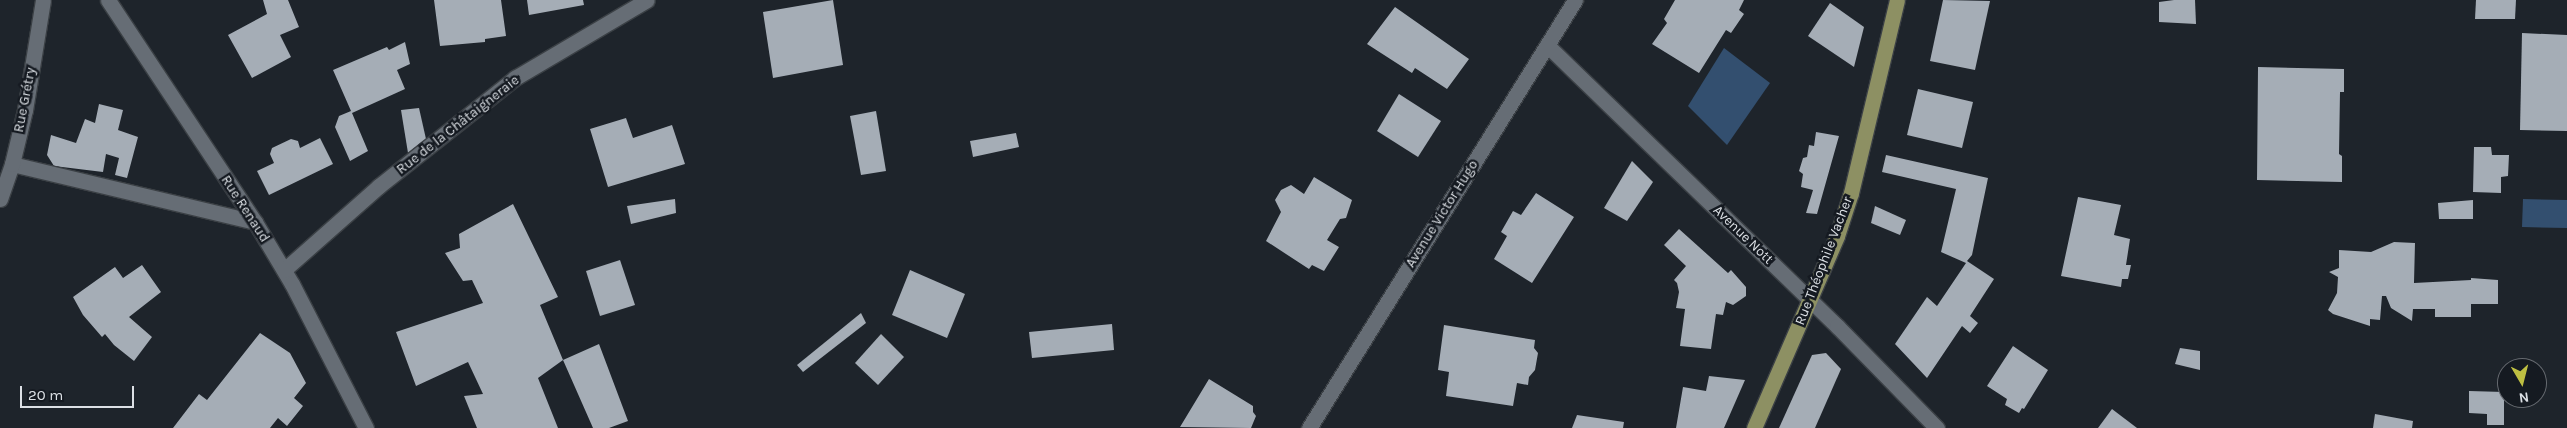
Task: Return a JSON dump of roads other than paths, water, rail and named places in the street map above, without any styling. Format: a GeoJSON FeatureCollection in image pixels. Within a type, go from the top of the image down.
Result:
{"type":"FeatureCollection","features":[{"type":"Feature","properties":{"kind":"main road","name":"Rue Théophile Vacher"},"geometry":{"type":"LineString","coordinates":[[1754,428],[1837,236],[1851,193],[1896,0]]}},
{"type":"Feature","properties":{"kind":"street","name":"Rue Grétry"},"geometry":{"type":"LineString","coordinates":[[0,199],[12,164],[24,110],[43,0]]}},
{"type":"Feature","properties":{"kind":"street","name":"Rue Renaud"},"geometry":{"type":"LineString","coordinates":[[108,0],[255,222],[284,270],[366,428]]}},
{"type":"Feature","properties":{"kind":"street","name":"Rue de la Châtaigneraie"},"geometry":{"type":"LineString","coordinates":[[284,270],[380,186],[515,78],[647,0]]}},
{"type":"Feature","properties":{"kind":"street","name":"Avenue Victor Hugo"},"geometry":{"type":"LineString","coordinates":[[1309,428],[1575,0]]}},
{"type":"Feature","properties":{"kind":"street","name":"Avenue Nott"},"geometry":{"type":"LineString","coordinates":[[1547,45],[1810,301],[1936,428]]}},
{"type":"Feature","properties":{"kind":"street"},"geometry":{"type":"LineString","coordinates":[[12,164],[255,222]]}},
{"type":"Feature","properties":{"kind":"water"},"geometry":{"type":"Polygon","coordinates":[[[1724,48],[1770,83],[1727,145],[1688,106],[1724,48]]]}},
{"type":"Feature","properties":{"kind":"water"},"geometry":{"type":"Polygon","coordinates":[[[2523,199],[2567,200],[2567,228],[2522,227],[2523,199]]]}}]}
